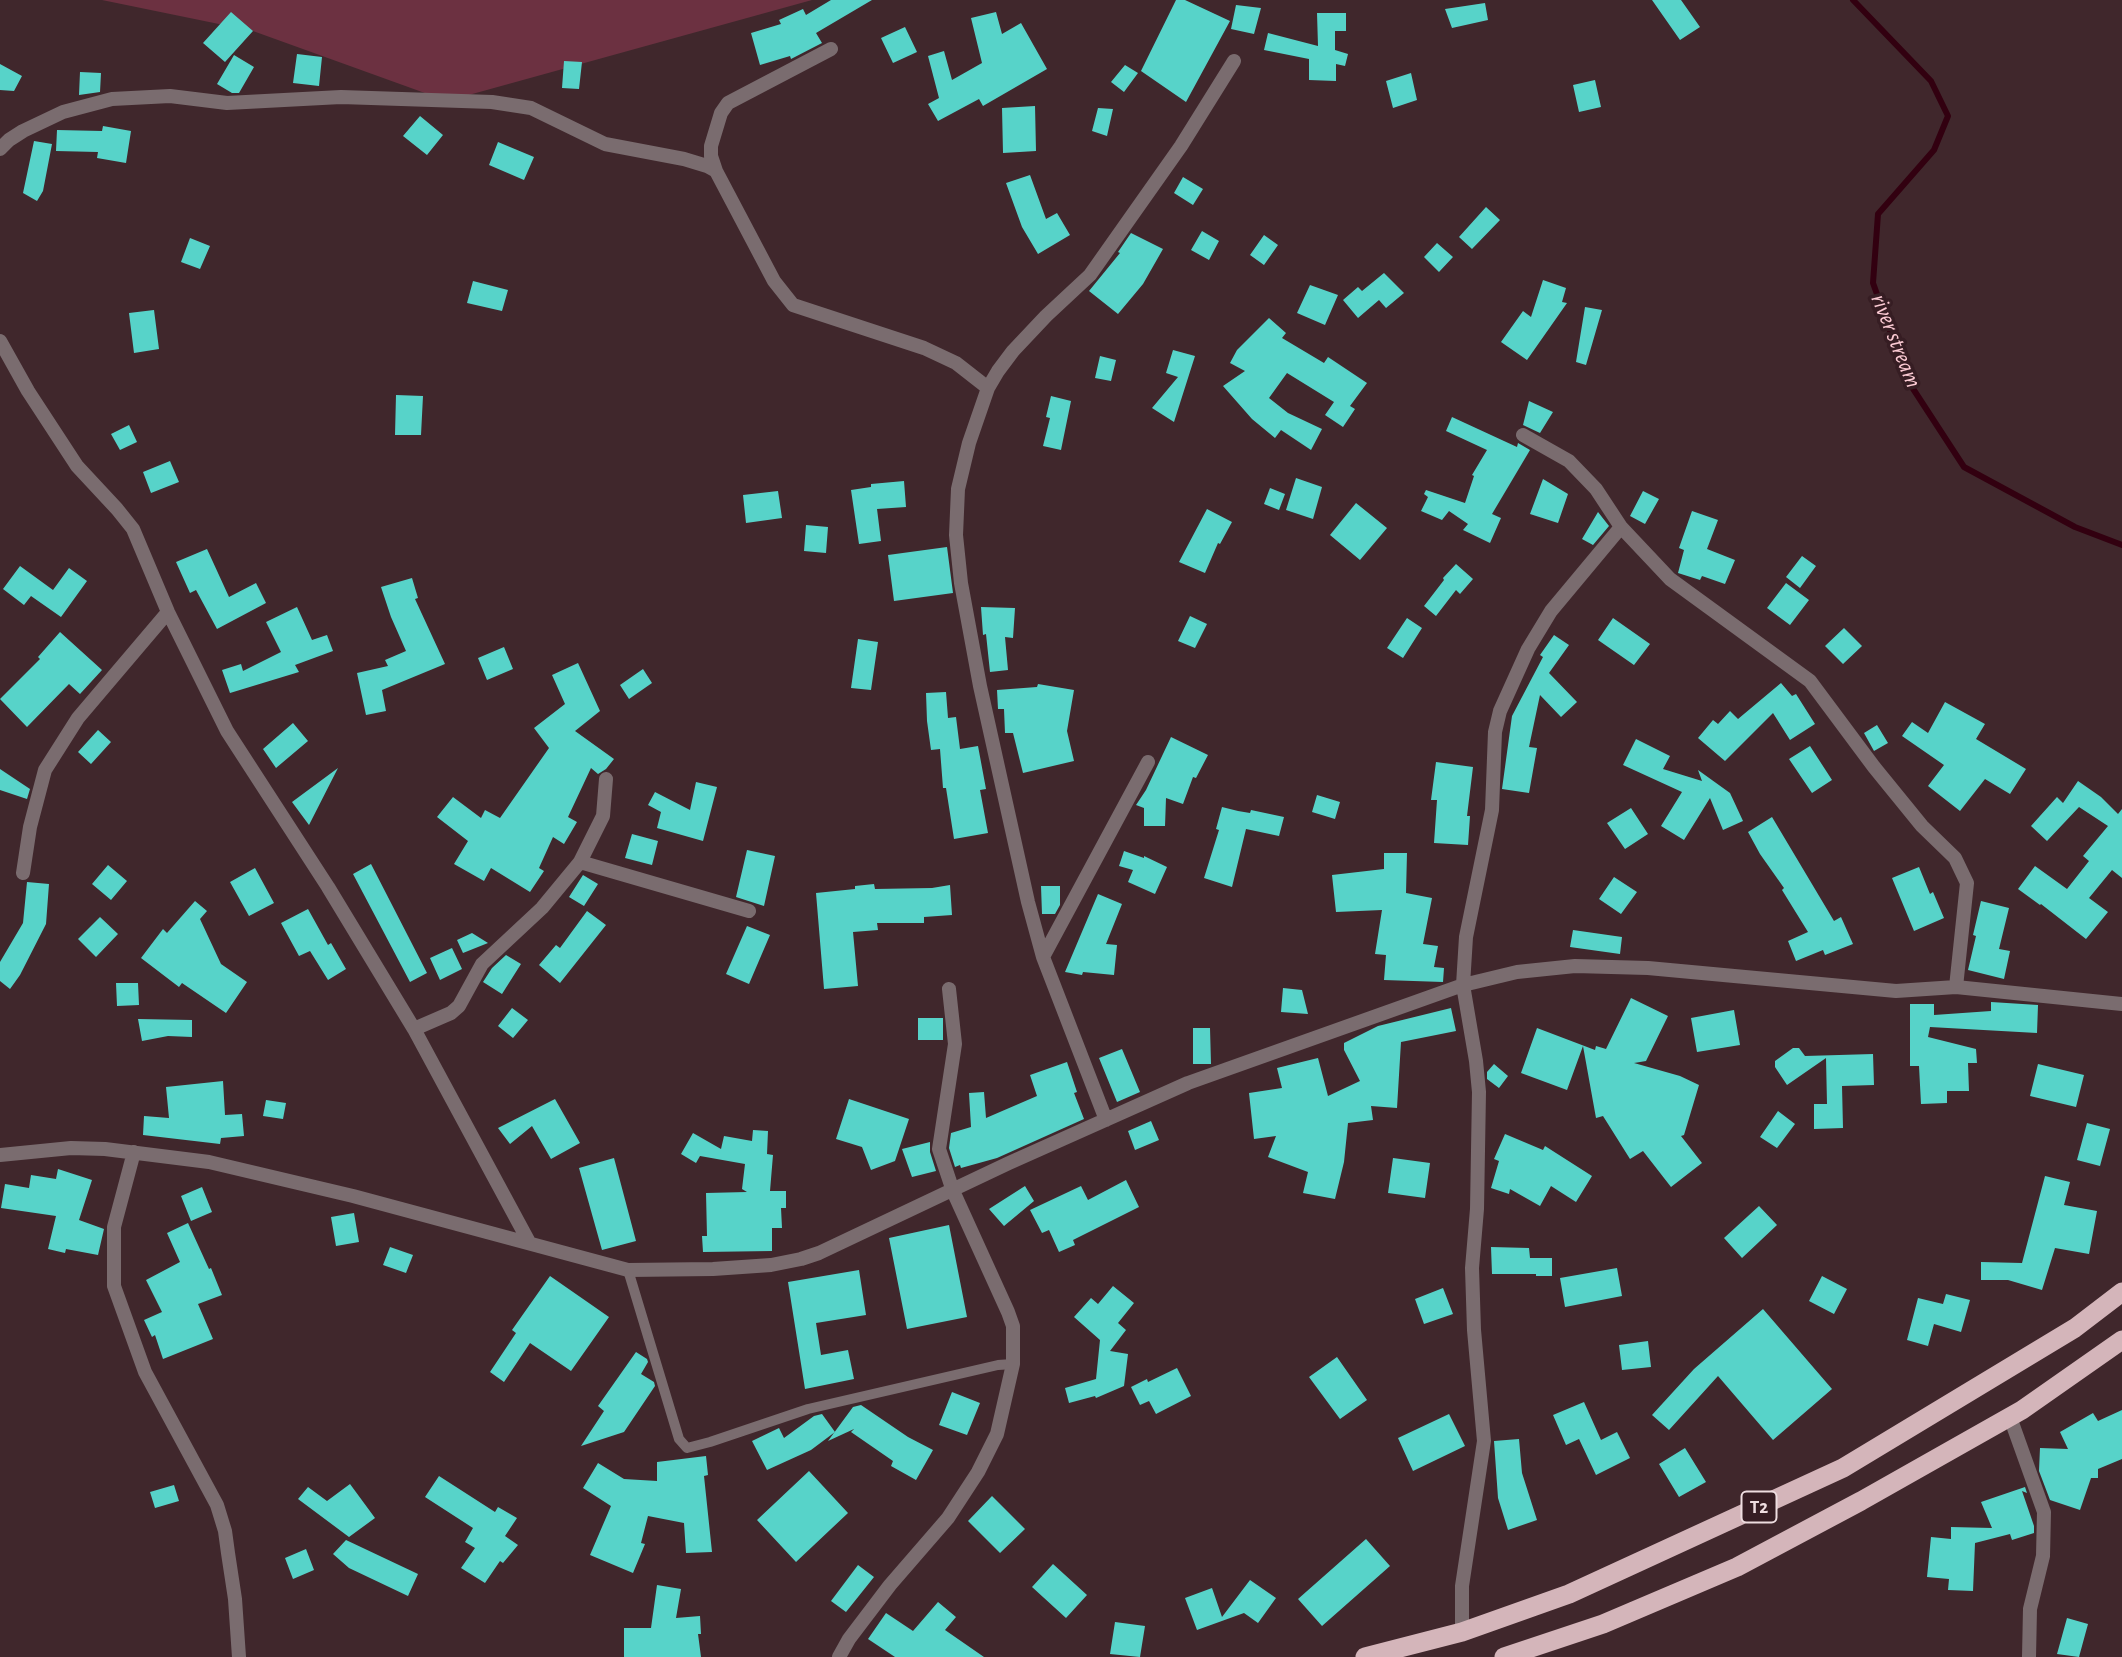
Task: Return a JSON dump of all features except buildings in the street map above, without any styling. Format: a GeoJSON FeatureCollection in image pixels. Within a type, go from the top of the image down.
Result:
{"type":"FeatureCollection","features":[{"type":"Feature","properties":{"kind":"highway","name":"T2"},"geometry":{"type":"LineString","coordinates":[[1365,1657],[1462,1632],[1569,1594],[1843,1468],[2075,1328],[2122,1292]]}},
{"type":"Feature","properties":{"kind":"highway","name":"T2"},"geometry":{"type":"LineString","coordinates":[[1504,1657],[1603,1624],[1737,1567],[2010,1417],[2122,1339]]}},
{"type":"Feature","properties":{"kind":"street"},"geometry":{"type":"LineString","coordinates":[[831,49],[733,99],[724,108],[711,146],[716,171],[774,281],[793,305],[924,348],[956,363],[988,388]]}},
{"type":"Feature","properties":{"kind":"street"},"geometry":{"type":"LineString","coordinates":[[1106,1120],[1043,957],[1028,902],[980,686],[961,583],[956,535],[958,489],[969,443],[988,388],[1013,351],[1090,275],[1181,145],[1234,61]]}},
{"type":"Feature","properties":{"kind":"street"},"geometry":{"type":"LineString","coordinates":[[0,149],[23,131],[63,112],[111,99],[170,96],[227,103],[341,97],[492,102],[522,106],[605,144],[684,159],[716,171]]}},
{"type":"Feature","properties":{"kind":"street"},"geometry":{"type":"LineString","coordinates":[[0,341],[28,391],[77,466],[133,529],[168,612],[227,731],[328,887],[414,1029],[529,1242]]}},
{"type":"Feature","properties":{"kind":"street"},"geometry":{"type":"LineString","coordinates":[[1523,435],[1569,461],[1596,489],[1620,527],[1670,579],[1810,681],[1922,826],[1955,858],[1967,883],[1956,987]]}},
{"type":"Feature","properties":{"kind":"street"},"geometry":{"type":"LineString","coordinates":[[1462,1632],[1462,1586],[1484,1441],[1472,1281],[1477,1209],[1479,1092],[1463,985],[1466,937],[1492,810],[1495,732],[1500,711],[1528,649],[1550,611],[1620,527]]}},
{"type":"Feature","properties":{"kind":"street"},"geometry":{"type":"LineString","coordinates":[[23,873],[45,770],[78,718],[168,612]]}},
{"type":"Feature","properties":{"kind":"street"},"geometry":{"type":"LineString","coordinates":[[1043,957],[1148,762]]}},
{"type":"Feature","properties":{"kind":"street"},"geometry":{"type":"LineString","coordinates":[[414,1029],[451,1013],[459,1006],[482,964],[541,908],[580,862],[603,816],[606,779]]}},
{"type":"Feature","properties":{"kind":"street"},"geometry":{"type":"LineString","coordinates":[[580,862],[749,911]]}},
{"type":"Feature","properties":{"kind":"street"},"geometry":{"type":"LineString","coordinates":[[0,1155],[71,1148],[134,1152],[209,1162],[365,1199],[628,1270],[713,1269],[787,1263],[819,1253],[1009,1163],[1188,1083],[1463,985],[1517,972],[1575,966],[1648,968],[1896,991],[1956,987],[2122,1004]]}},
{"type":"Feature","properties":{"kind":"street"},"geometry":{"type":"LineString","coordinates":[[839,1657],[849,1639],[890,1585],[948,1518],[978,1472],[996,1434],[1013,1364],[1013,1326],[940,1157],[939,1141],[955,1044],[949,989]]}},
{"type":"Feature","properties":{"kind":"street"},"geometry":{"type":"LineString","coordinates":[[134,1152],[114,1227],[114,1286],[145,1372],[217,1505],[229,1553],[239,1657]]}},
{"type":"Feature","properties":{"kind":"street"},"geometry":{"type":"LineString","coordinates":[[2010,1417],[2044,1511],[2043,1556],[2030,1609],[2029,1657]]}},
{"type":"Feature","properties":{"kind":"lane"},"geometry":{"type":"LineString","coordinates":[[628,1270],[679,1439],[687,1448],[808,1409],[922,1385],[998,1365],[1013,1364]]}},
{"type":"Feature","properties":{"kind":"shaded area"},"geometry":{"type":"Polygon","coordinates":[[[102,0],[812,0],[447,101],[253,31],[102,0]]]}},
{"type":"Feature","properties":{"kind":"waterway","name":"river stream"},"geometry":{"type":"LineString","coordinates":[[1853,0],[1931,81],[1948,116],[1934,150],[1878,214],[1873,283],[1908,381],[1964,467],[2075,527],[2122,545]]}}]}
